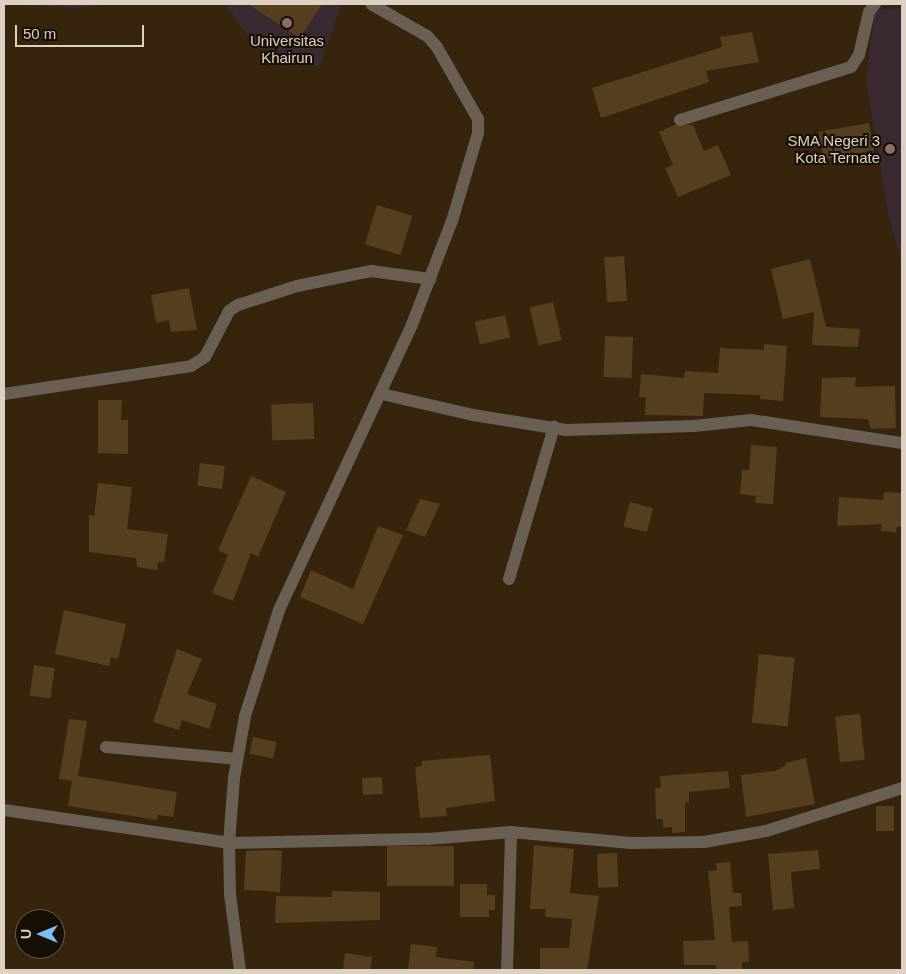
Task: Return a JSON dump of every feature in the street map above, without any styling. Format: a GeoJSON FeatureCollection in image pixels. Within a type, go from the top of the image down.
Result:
{"type":"FeatureCollection","features":[{"type":"Feature","properties":{"kind":"street"},"geometry":{"type":"LineString","coordinates":[[240,970],[230,894],[229,843],[237,759],[244,716],[279,610],[382,394],[430,279],[475,148],[478,119],[437,47],[427,36],[370,4]]}},
{"type":"Feature","properties":{"kind":"street"},"geometry":{"type":"LineString","coordinates":[[680,120],[851,67],[859,55],[869,12],[874,4]]}},
{"type":"Feature","properties":{"kind":"street"},"geometry":{"type":"LineString","coordinates":[[4,394],[191,366],[205,357],[221,322],[238,305],[315,281],[371,271],[430,279]]}},
{"type":"Feature","properties":{"kind":"street"},"geometry":{"type":"LineString","coordinates":[[382,394],[472,415],[554,427],[613,430],[751,420],[902,442]]}},
{"type":"Feature","properties":{"kind":"street"},"geometry":{"type":"LineString","coordinates":[[509,579],[554,427]]}},
{"type":"Feature","properties":{"kind":"street"},"geometry":{"type":"LineString","coordinates":[[106,747],[237,759]]}},
{"type":"Feature","properties":{"kind":"street"},"geometry":{"type":"LineString","coordinates":[[4,810],[229,843],[428,838],[510,832],[630,843],[704,842],[766,830],[902,788]]}},
{"type":"Feature","properties":{"kind":"street"},"geometry":{"type":"LineString","coordinates":[[507,970],[510,832]]}},
{"type":"Feature","properties":{"kind":"shaded area"},"geometry":{"type":"Polygon","coordinates":[[[4,4],[111,4],[79,8],[4,4]]]}},
{"type":"Feature","properties":{"kind":"shaded area","name":"Universitas Khairun"},"geometry":{"type":"Polygon","coordinates":[[[225,4],[342,4],[319,68],[252,42],[225,4]]]}},
{"type":"Feature","properties":{"kind":"shaded area","name":"SMA Negeri 3 Kota Ternate"},"geometry":{"type":"Polygon","coordinates":[[[902,8],[902,264],[889,219],[866,80],[875,9],[902,8]]]}},
{"type":"Feature","properties":{"kind":"building"},"geometry":{"type":"Polygon","coordinates":[[[248,4],[322,4],[300,38],[248,4]]]}},
{"type":"Feature","properties":{"kind":"building"},"geometry":{"type":"Polygon","coordinates":[[[752,32],[759,62],[706,71],[709,82],[601,118],[592,88],[722,47],[720,37],[752,32]]]}},
{"type":"Feature","properties":{"kind":"building"},"geometry":{"type":"Polygon","coordinates":[[[869,123],[874,151],[824,159],[819,132],[869,123]]]}},
{"type":"Feature","properties":{"kind":"building"},"geometry":{"type":"Polygon","coordinates":[[[674,125],[693,125],[704,151],[718,145],[731,175],[678,197],[665,168],[673,165],[659,132],[674,125]]]}},
{"type":"Feature","properties":{"kind":"building"},"geometry":{"type":"Polygon","coordinates":[[[377,205],[412,216],[400,255],[365,244],[377,205]]]}},
{"type":"Feature","properties":{"kind":"building"},"geometry":{"type":"Polygon","coordinates":[[[624,256],[627,301],[607,302],[604,257],[624,256]]]}},
{"type":"Feature","properties":{"kind":"building"},"geometry":{"type":"Polygon","coordinates":[[[810,259],[826,327],[860,329],[858,347],[812,345],[814,312],[783,319],[771,269],[810,259]]]}},
{"type":"Feature","properties":{"kind":"building"},"geometry":{"type":"Polygon","coordinates":[[[189,288],[197,330],[171,332],[169,320],[156,323],[151,295],[189,288]]]}},
{"type":"Feature","properties":{"kind":"building"},"geometry":{"type":"Polygon","coordinates":[[[553,302],[562,340],[538,345],[530,307],[553,302]]]}},
{"type":"Feature","properties":{"kind":"building"},"geometry":{"type":"Polygon","coordinates":[[[505,315],[510,337],[480,344],[475,322],[505,315]]]}},
{"type":"Feature","properties":{"kind":"building"},"geometry":{"type":"Polygon","coordinates":[[[605,336],[633,337],[632,378],[604,377],[605,336]]]}},
{"type":"Feature","properties":{"kind":"building"},"geometry":{"type":"Polygon","coordinates":[[[764,344],[787,346],[783,401],[760,399],[760,395],[704,393],[703,416],[645,415],[646,397],[639,397],[641,374],[684,378],[685,371],[718,373],[720,348],[764,350],[764,344]]]}},
{"type":"Feature","properties":{"kind":"building"},"geometry":{"type":"Polygon","coordinates":[[[856,377],[855,387],[895,386],[896,428],[871,429],[868,419],[820,417],[822,378],[856,377]]]}},
{"type":"Feature","properties":{"kind":"building"},"geometry":{"type":"Polygon","coordinates":[[[98,400],[122,400],[121,420],[128,420],[128,454],[98,453],[98,400]]]}},
{"type":"Feature","properties":{"kind":"building"},"geometry":{"type":"Polygon","coordinates":[[[313,403],[314,439],[272,440],[271,404],[313,403]]]}},
{"type":"Feature","properties":{"kind":"building"},"geometry":{"type":"Polygon","coordinates":[[[751,445],[777,447],[773,504],[755,503],[756,496],[740,494],[742,470],[749,470],[751,445]]]}},
{"type":"Feature","properties":{"kind":"building"},"geometry":{"type":"Polygon","coordinates":[[[200,463],[225,466],[222,489],[197,486],[200,463]]]}},
{"type":"Feature","properties":{"kind":"building"},"geometry":{"type":"Polygon","coordinates":[[[251,476],[286,492],[258,557],[251,553],[233,601],[212,593],[228,555],[218,550],[251,476]]]}},
{"type":"Feature","properties":{"kind":"building"},"geometry":{"type":"Polygon","coordinates":[[[98,483],[132,487],[127,529],[168,534],[164,562],[158,562],[157,570],[137,567],[136,558],[89,552],[89,515],[94,516],[98,483]]]}},
{"type":"Feature","properties":{"kind":"building"},"geometry":{"type":"Polygon","coordinates":[[[884,492],[902,493],[902,527],[897,526],[896,532],[881,531],[882,524],[837,526],[839,497],[883,500],[884,492]]]}},
{"type":"Feature","properties":{"kind":"building"},"geometry":{"type":"Polygon","coordinates":[[[420,499],[440,504],[425,537],[406,530],[420,499]]]}},
{"type":"Feature","properties":{"kind":"building"},"geometry":{"type":"Polygon","coordinates":[[[630,502],[653,508],[647,532],[624,526],[630,502]]]}},
{"type":"Feature","properties":{"kind":"building"},"geometry":{"type":"Polygon","coordinates":[[[378,526],[403,535],[363,624],[300,597],[311,570],[353,589],[378,526]]]}},
{"type":"Feature","properties":{"kind":"building"},"geometry":{"type":"Polygon","coordinates":[[[64,610],[126,624],[118,659],[111,657],[109,666],[55,654],[64,610]]]}},
{"type":"Feature","properties":{"kind":"building"},"geometry":{"type":"Polygon","coordinates":[[[177,649],[202,659],[187,694],[217,704],[209,729],[182,720],[179,730],[153,722],[177,649]]]}},
{"type":"Feature","properties":{"kind":"building"},"geometry":{"type":"Polygon","coordinates":[[[759,654],[795,658],[788,726],[752,723],[759,654]]]}},
{"type":"Feature","properties":{"kind":"building"},"geometry":{"type":"Polygon","coordinates":[[[34,665],[55,668],[50,699],[30,696],[34,665]]]}},
{"type":"Feature","properties":{"kind":"building"},"geometry":{"type":"Polygon","coordinates":[[[860,714],[865,760],[840,762],[835,717],[860,714]]]}},
{"type":"Feature","properties":{"kind":"building"},"geometry":{"type":"Polygon","coordinates":[[[69,719],[87,721],[78,776],[177,792],[173,817],[158,815],[157,820],[68,806],[72,781],[59,779],[69,719]]]}},
{"type":"Feature","properties":{"kind":"building"},"geometry":{"type":"Polygon","coordinates":[[[253,737],[276,742],[273,759],[249,754],[253,737]]]}},
{"type":"Feature","properties":{"kind":"building"},"geometry":{"type":"Polygon","coordinates":[[[490,755],[495,801],[446,808],[447,816],[420,818],[415,767],[422,766],[422,761],[490,755]]]}},
{"type":"Feature","properties":{"kind":"building"},"geometry":{"type":"Polygon","coordinates":[[[806,758],[815,804],[746,817],[741,775],[775,771],[785,766],[785,763],[806,758]]]}},
{"type":"Feature","properties":{"kind":"building"},"geometry":{"type":"Polygon","coordinates":[[[728,771],[730,788],[689,792],[689,802],[685,802],[685,832],[672,833],[672,827],[663,828],[663,819],[656,819],[655,788],[661,788],[660,776],[728,771]]]}},
{"type":"Feature","properties":{"kind":"building"},"geometry":{"type":"Polygon","coordinates":[[[382,777],[383,794],[363,795],[362,778],[382,777]]]}},
{"type":"Feature","properties":{"kind":"building"},"geometry":{"type":"Polygon","coordinates":[[[876,806],[894,806],[894,831],[876,831],[876,806]]]}},
{"type":"Feature","properties":{"kind":"building"},"geometry":{"type":"Polygon","coordinates":[[[534,845],[574,849],[570,893],[599,896],[587,970],[540,970],[540,948],[569,948],[572,919],[545,917],[546,909],[530,909],[534,845]]]}},
{"type":"Feature","properties":{"kind":"building"},"geometry":{"type":"Polygon","coordinates":[[[387,846],[454,846],[454,886],[387,886],[387,846]]]}},
{"type":"Feature","properties":{"kind":"building"},"geometry":{"type":"Polygon","coordinates":[[[818,850],[820,869],[791,872],[794,908],[773,910],[768,854],[818,850]]]}},
{"type":"Feature","properties":{"kind":"building"},"geometry":{"type":"Polygon","coordinates":[[[246,851],[282,851],[280,892],[244,890],[246,851]]]}},
{"type":"Feature","properties":{"kind":"building"},"geometry":{"type":"Polygon","coordinates":[[[617,853],[618,887],[598,888],[597,854],[617,853]]]}},
{"type":"Feature","properties":{"kind":"building"},"geometry":{"type":"Polygon","coordinates":[[[730,862],[733,893],[741,893],[742,906],[729,907],[732,942],[748,941],[749,962],[742,962],[742,970],[716,970],[716,965],[684,965],[683,941],[715,940],[708,871],[717,870],[716,863],[730,862]]]}},
{"type":"Feature","properties":{"kind":"building"},"geometry":{"type":"Polygon","coordinates":[[[460,884],[487,884],[487,895],[495,895],[495,910],[489,910],[489,917],[460,917],[460,884]]]}},
{"type":"Feature","properties":{"kind":"building"},"geometry":{"type":"Polygon","coordinates":[[[332,891],[380,892],[380,920],[275,923],[276,896],[332,897],[332,891]]]}},
{"type":"Feature","properties":{"kind":"building"},"geometry":{"type":"Polygon","coordinates":[[[411,944],[437,947],[436,957],[474,962],[473,970],[408,970],[411,944]]]}},
{"type":"Feature","properties":{"kind":"building"},"geometry":{"type":"Polygon","coordinates":[[[345,953],[372,957],[370,970],[343,970],[345,953]]]}},
{"type":"Feature","properties":{"kind":"place","name":"Universitas Khairun"},"geometry":{"type":"Point","coordinates":[287,23]}},
{"type":"Feature","properties":{"kind":"place","name":"SMA Negeri 3 Kota Ternate"},"geometry":{"type":"Point","coordinates":[890,149]}}]}
